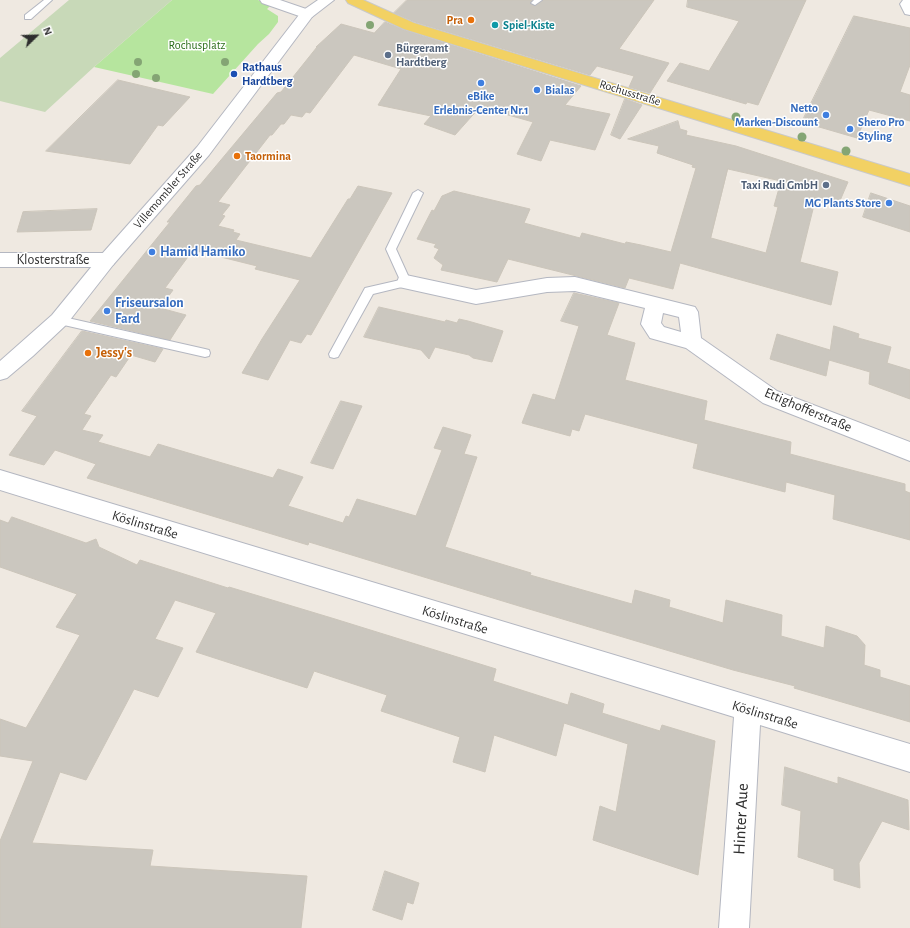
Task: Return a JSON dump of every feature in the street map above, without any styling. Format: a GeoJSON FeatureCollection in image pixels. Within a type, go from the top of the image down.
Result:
{"type":"FeatureCollection","features":[{"type":"Feature","properties":{"kind":"main road","name":"Rochusstraße"},"geometry":{"type":"LineString","coordinates":[[353,0],[409,26],[910,180]]}},
{"type":"Feature","properties":{"kind":"street"},"geometry":{"type":"LineString","coordinates":[[267,0],[307,14]]}},
{"type":"Feature","properties":{"kind":"street","name":"Villemombler Straße"},"geometry":{"type":"LineString","coordinates":[[0,372],[26,351],[59,320],[107,260],[203,151],[307,14],[327,0]]}},
{"type":"Feature","properties":{"kind":"street"},"geometry":{"type":"LineString","coordinates":[[910,0],[907,4],[910,11]]}},
{"type":"Feature","properties":{"kind":"street","name":"Klosterstraße"},"geometry":{"type":"LineString","coordinates":[[0,260],[107,260]]}},
{"type":"Feature","properties":{"kind":"street"},"geometry":{"type":"LineString","coordinates":[[406,282],[476,297],[547,285],[575,284],[688,312],[692,342]]}},
{"type":"Feature","properties":{"kind":"street","name":"Ettighofferstraße"},"geometry":{"type":"LineString","coordinates":[[655,305],[651,324],[657,333],[692,342],[770,397],[910,452]]}},
{"type":"Feature","properties":{"kind":"street","name":"Köslinstraße"},"geometry":{"type":"LineString","coordinates":[[0,480],[748,710],[910,758]]}},
{"type":"Feature","properties":{"kind":"street","name":"Hinter Aue"},"geometry":{"type":"LineString","coordinates":[[734,928],[748,710]]}},
{"type":"Feature","properties":{"kind":"lane"},"geometry":{"type":"LineString","coordinates":[[28,17],[48,0]]}},
{"type":"Feature","properties":{"kind":"lane"},"geometry":{"type":"LineString","coordinates":[[334,354],[369,291],[406,282],[391,249],[418,193]]}},
{"type":"Feature","properties":{"kind":"lane"},"geometry":{"type":"LineString","coordinates":[[59,320],[205,353]]}},
{"type":"Feature","properties":{"kind":"green space"},"geometry":{"type":"Polygon","coordinates":[[[69,0],[172,0],[94,67],[45,112],[0,101],[0,58],[69,0]]]}},
{"type":"Feature","properties":{"kind":"green space","name":"Rochusplatz"},"geometry":{"type":"Polygon","coordinates":[[[172,0],[258,0],[270,6],[267,9],[278,16],[278,22],[269,34],[258,44],[213,94],[94,67],[172,0]]]}},
{"type":"Feature","properties":{"kind":"building"},"geometry":{"type":"Polygon","coordinates":[[[407,0],[532,0],[530,3],[534,6],[543,0],[654,0],[619,49],[669,63],[650,93],[629,87],[634,76],[597,66],[590,75],[415,22],[394,13],[407,0]]]}},
{"type":"Feature","properties":{"kind":"building"},"geometry":{"type":"Polygon","coordinates":[[[688,0],[806,0],[758,105],[747,102],[746,104],[667,81],[680,63],[709,71],[739,21],[687,7],[688,0]]]}},
{"type":"Feature","properties":{"kind":"building"},"geometry":{"type":"Polygon","coordinates":[[[854,16],[910,28],[910,65],[900,92],[910,95],[910,121],[869,110],[857,138],[802,122],[854,16]]]}},
{"type":"Feature","properties":{"kind":"building"},"geometry":{"type":"Polygon","coordinates":[[[385,22],[404,30],[581,86],[565,105],[610,114],[595,150],[550,140],[541,161],[517,154],[533,122],[480,107],[455,135],[424,124],[431,116],[378,105],[401,69],[354,55],[310,113],[306,112],[302,117],[291,115],[284,124],[281,124],[272,135],[270,135],[218,202],[230,205],[222,215],[225,216],[218,226],[234,230],[233,232],[240,234],[236,240],[311,258],[348,199],[350,199],[358,186],[392,193],[311,335],[307,334],[301,343],[290,340],[268,380],[242,373],[300,280],[255,269],[257,266],[193,250],[165,288],[173,290],[160,308],[186,315],[170,340],[90,321],[170,222],[167,222],[196,186],[200,185],[277,93],[281,92],[316,47],[341,24],[374,33],[385,22]]]}},
{"type":"Feature","properties":{"kind":"building"},"geometry":{"type":"Polygon","coordinates":[[[118,80],[190,97],[163,126],[158,125],[130,164],[46,151],[118,80]]]}},
{"type":"Feature","properties":{"kind":"building"},"geometry":{"type":"Polygon","coordinates":[[[625,99],[642,105],[620,139],[611,135],[625,99]]]}},
{"type":"Feature","properties":{"kind":"building"},"geometry":{"type":"Polygon","coordinates":[[[678,121],[680,129],[687,131],[686,135],[736,146],[848,182],[839,203],[824,198],[822,203],[815,201],[800,262],[838,272],[831,305],[680,263],[673,289],[629,278],[625,288],[508,259],[497,282],[441,270],[443,265],[434,258],[439,249],[434,247],[436,244],[417,239],[432,210],[434,211],[442,196],[454,191],[530,209],[524,223],[580,238],[582,233],[625,244],[626,242],[671,252],[696,168],[692,167],[693,165],[657,153],[659,146],[628,139],[678,121]],[[728,169],[711,238],[766,253],[778,207],[774,206],[781,181],[728,169]]]}},
{"type":"Feature","properties":{"kind":"building"},"geometry":{"type":"Polygon","coordinates":[[[871,193],[910,206],[910,232],[863,217],[871,193]]]}},
{"type":"Feature","properties":{"kind":"building"},"geometry":{"type":"Polygon","coordinates":[[[97,209],[91,230],[17,232],[23,212],[97,209]]]}},
{"type":"Feature","properties":{"kind":"building"},"geometry":{"type":"Polygon","coordinates":[[[574,293],[619,303],[607,335],[635,343],[625,380],[707,401],[704,420],[791,442],[790,454],[905,484],[905,491],[910,493],[910,540],[833,519],[835,495],[786,482],[785,492],[693,468],[698,444],[585,414],[579,431],[572,429],[570,436],[522,423],[533,394],[555,400],[579,326],[561,321],[574,293]]]}},
{"type":"Feature","properties":{"kind":"building"},"geometry":{"type":"Polygon","coordinates":[[[379,307],[445,322],[446,320],[457,323],[459,319],[503,331],[492,362],[435,347],[429,359],[421,350],[364,337],[379,307]]]}},
{"type":"Feature","properties":{"kind":"building"},"geometry":{"type":"Polygon","coordinates":[[[834,326],[859,334],[858,338],[891,347],[887,363],[910,370],[910,399],[869,384],[870,372],[829,360],[826,376],[770,359],[777,334],[830,350],[834,326]]]}},
{"type":"Feature","properties":{"kind":"building"},"geometry":{"type":"Polygon","coordinates":[[[82,331],[163,349],[155,362],[131,355],[116,377],[111,375],[84,414],[91,416],[82,430],[103,435],[98,442],[150,457],[158,444],[273,478],[278,469],[303,477],[288,506],[343,523],[346,516],[349,517],[357,499],[416,516],[442,450],[434,448],[443,427],[471,435],[464,454],[477,457],[445,547],[531,573],[530,575],[632,604],[635,590],[670,600],[669,607],[723,623],[726,600],[782,615],[781,636],[824,648],[826,626],[857,636],[865,645],[864,665],[880,670],[880,677],[910,686],[910,722],[794,688],[795,686],[733,670],[309,542],[308,545],[87,478],[96,464],[55,450],[44,465],[9,455],[37,416],[22,411],[82,331]]]}},
{"type":"Feature","properties":{"kind":"building"},"geometry":{"type":"Polygon","coordinates":[[[341,401],[362,406],[333,469],[311,463],[341,401]]]}},
{"type":"Feature","properties":{"kind":"building"},"geometry":{"type":"Polygon","coordinates":[[[12,517],[86,543],[96,539],[99,547],[137,565],[140,560],[496,669],[493,681],[568,705],[571,693],[604,704],[602,713],[660,731],[662,725],[715,741],[698,875],[593,840],[600,806],[616,812],[628,744],[564,723],[556,756],[494,735],[485,772],[453,762],[460,737],[381,711],[387,695],[314,671],[307,688],[196,652],[216,613],[175,600],[155,639],[183,648],[158,697],[134,689],[86,780],[60,772],[32,843],[153,850],[150,866],[307,876],[301,928],[0,928],[0,841],[33,761],[0,756],[0,719],[26,728],[80,635],[56,627],[77,594],[0,567],[0,520],[8,523],[12,517]]]}},
{"type":"Feature","properties":{"kind":"building"},"geometry":{"type":"Polygon","coordinates":[[[785,767],[838,784],[838,777],[908,800],[909,830],[882,821],[859,863],[860,888],[834,880],[834,869],[798,857],[801,811],[782,805],[785,767]]]}},
{"type":"Feature","properties":{"kind":"building"},"geometry":{"type":"Polygon","coordinates":[[[385,871],[419,883],[413,904],[407,902],[402,920],[373,910],[385,871]]]}},
{"type":"Feature","properties":{"kind":"place","name":"Pra"},"geometry":{"type":"Point","coordinates":[471,20]}},
{"type":"Feature","properties":{"kind":"place","name":"Spiel-Kiste"},"geometry":{"type":"Point","coordinates":[495,25]}},
{"type":"Feature","properties":{"kind":"place","name":"Bürgeramt Hardtberg"},"geometry":{"type":"Point","coordinates":[388,55]}},
{"type":"Feature","properties":{"kind":"place","name":"Rathaus Hardtberg"},"geometry":{"type":"Point","coordinates":[234,74]}},
{"type":"Feature","properties":{"kind":"place","name":"eBike Erlebnis-Center Nr.1"},"geometry":{"type":"Point","coordinates":[481,83]}},
{"type":"Feature","properties":{"kind":"place","name":"Bialas"},"geometry":{"type":"Point","coordinates":[537,90]}},
{"type":"Feature","properties":{"kind":"place","name":"Netto Marken-Discount"},"geometry":{"type":"Point","coordinates":[826,115]}},
{"type":"Feature","properties":{"kind":"place","name":"Shero Pro Styling"},"geometry":{"type":"Point","coordinates":[850,129]}},
{"type":"Feature","properties":{"kind":"place","name":"Taormina"},"geometry":{"type":"Point","coordinates":[237,156]}},
{"type":"Feature","properties":{"kind":"place","name":"Taxi Rudi GmbH"},"geometry":{"type":"Point","coordinates":[826,185]}},
{"type":"Feature","properties":{"kind":"place","name":"MG Plants Store"},"geometry":{"type":"Point","coordinates":[889,203]}},
{"type":"Feature","properties":{"kind":"place","name":"Hamid Hamiko"},"geometry":{"type":"Point","coordinates":[152,252]}},
{"type":"Feature","properties":{"kind":"place","name":"Friseursalon Fard"},"geometry":{"type":"Point","coordinates":[107,311]}},
{"type":"Feature","properties":{"kind":"place","name":"Jessy's"},"geometry":{"type":"Point","coordinates":[88,353]}}]}
